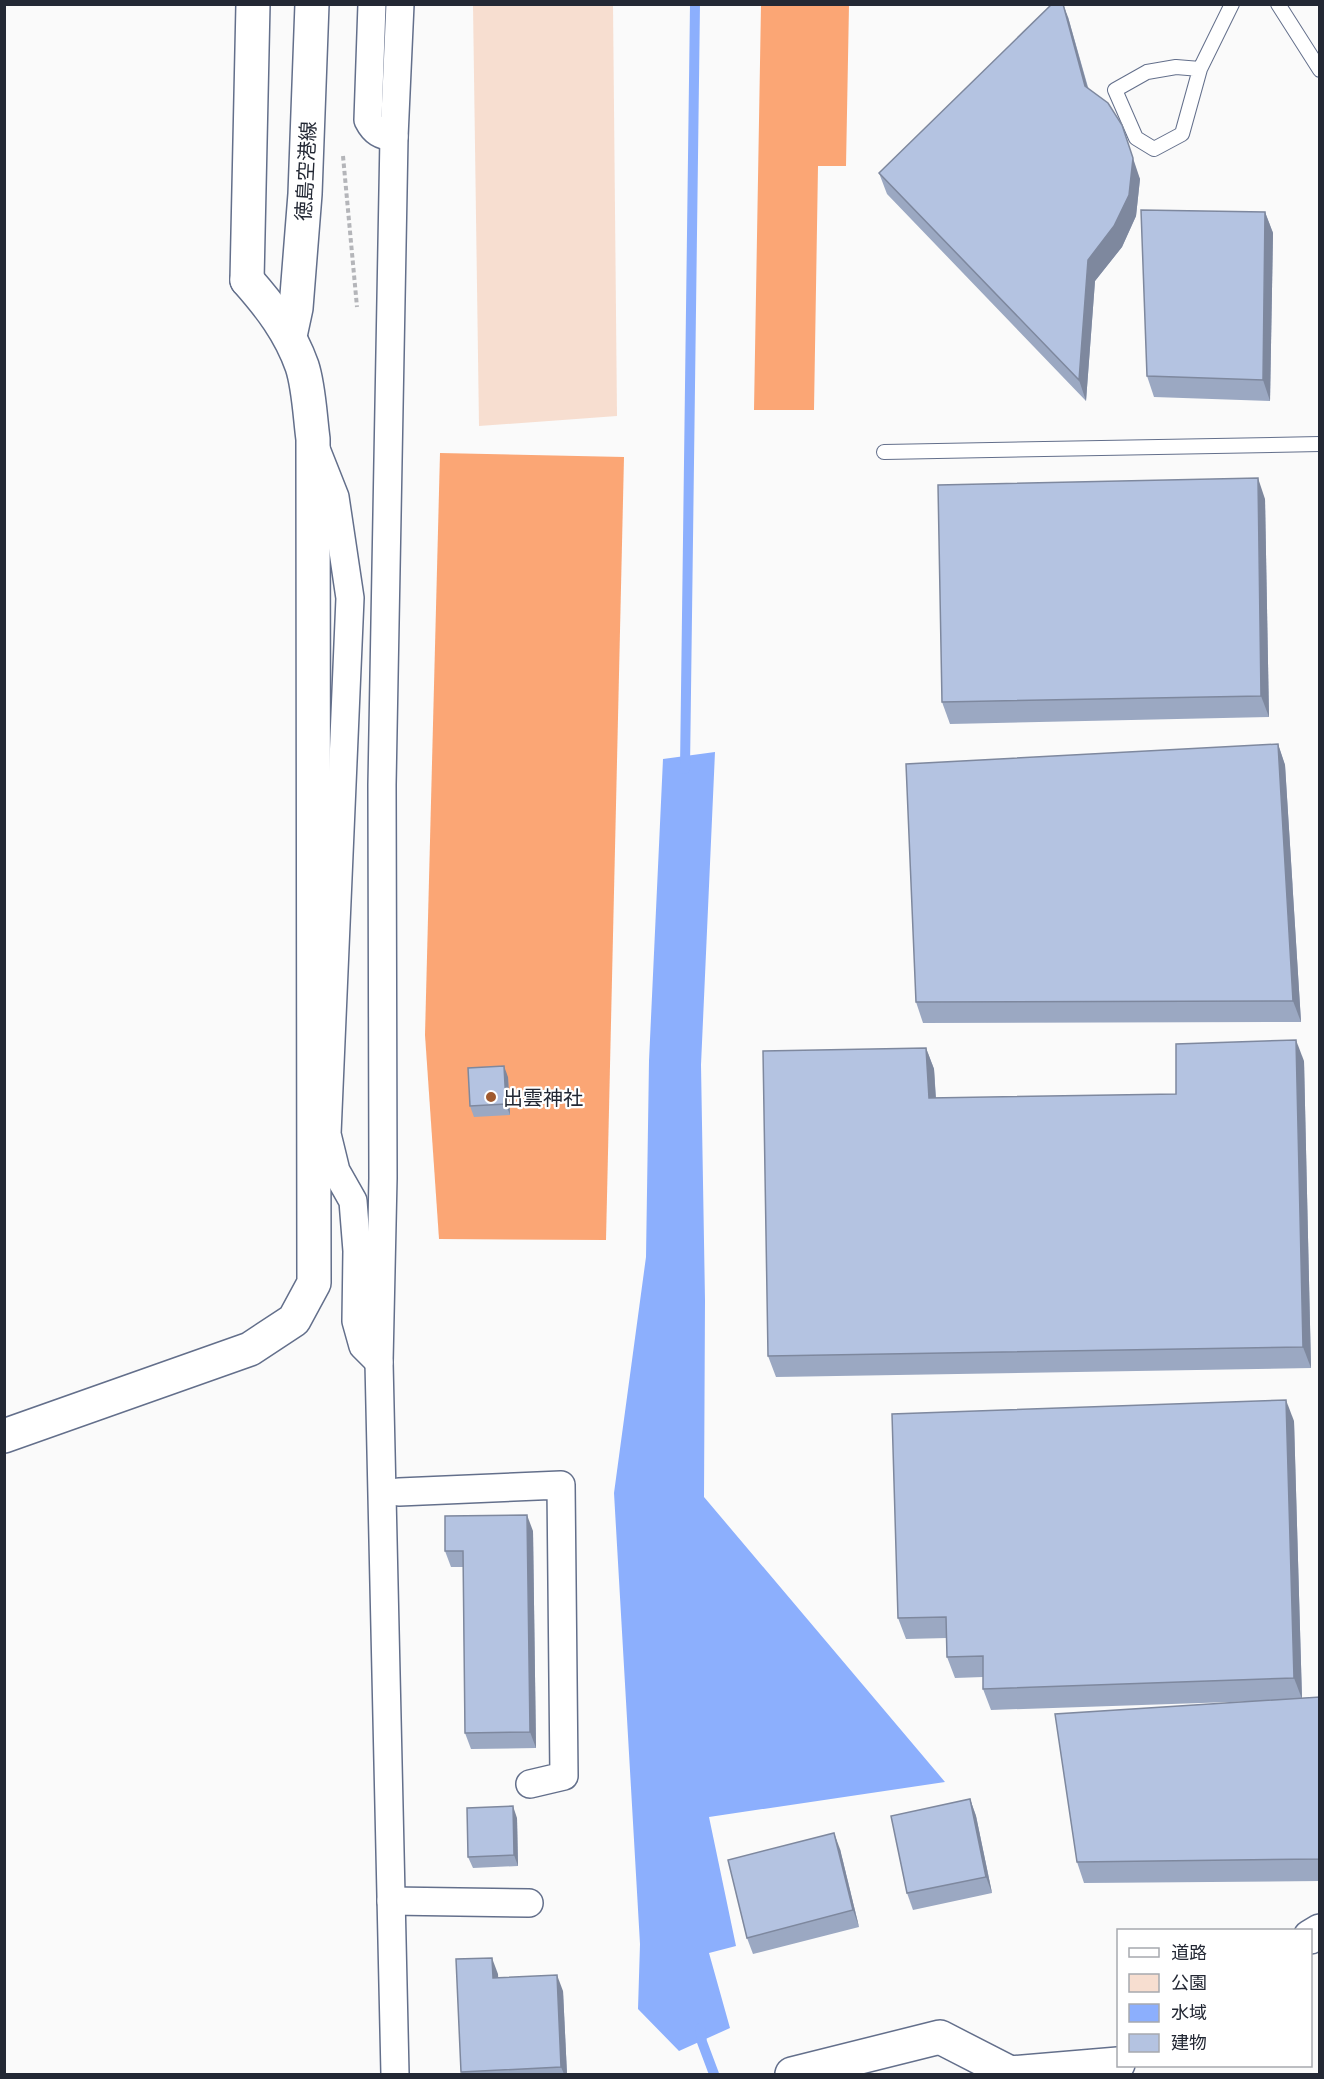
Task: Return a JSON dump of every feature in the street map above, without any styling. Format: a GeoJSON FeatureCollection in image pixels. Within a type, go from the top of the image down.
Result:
{"type":"FeatureCollection","features":[{"type":"Feature","properties":{"kind":"street"},"geometry":{"type":"LineString","coordinates":[[4,1436],[250,1350],[294,1320],[314,1283],[313,440],[303,368],[290,336],[273,310],[247,280],[253,4]]}},
{"type":"Feature","properties":{"kind":"street","name":"徳島空港線"},"geometry":{"type":"LineString","coordinates":[[290,336],[296,308],[305,194],[312,4]]}},
{"type":"Feature","properties":{"kind":"street"},"geometry":{"type":"LineString","coordinates":[[372,4],[368,120],[373,130],[383,136],[394,137]]}},
{"type":"Feature","properties":{"kind":"street"},"geometry":{"type":"LineString","coordinates":[[395,2074],[379,1362],[383,1178],[382,785],[394,137],[400,4]]}},
{"type":"Feature","properties":{"kind":"street"},"geometry":{"type":"LineString","coordinates":[[313,440],[335,496],[350,598],[327,1134],[336,1172],[353,1201],[357,1251],[356,1321],[363,1346],[379,1362]]}},
{"type":"Feature","properties":{"kind":"street"},"geometry":{"type":"LineString","coordinates":[[399,1492],[561,1485],[564,1776],[530,1784]]}},
{"type":"Feature","properties":{"kind":"street"},"geometry":{"type":"LineString","coordinates":[[391,1901],[529,1903]]}},
{"type":"Feature","properties":{"kind":"street"},"geometry":{"type":"LineString","coordinates":[[792,2074],[940,2037],[1010,2073],[1117,2064]]}},
{"type":"Feature","properties":{"kind":"lane"},"geometry":{"type":"LineString","coordinates":[[1200,69],[1176,67],[1147,72],[1115,90],[1136,138],[1154,149],[1182,134],[1200,69],[1232,4]]}},
{"type":"Feature","properties":{"kind":"lane"},"geometry":{"type":"LineString","coordinates":[[1278,4],[1320,70]]}},
{"type":"Feature","properties":{"kind":"lane"},"geometry":{"type":"LineString","coordinates":[[884,452],[1320,444]]}},
{"type":"Feature","properties":{"kind":"green space"},"geometry":{"type":"Polygon","coordinates":[[[473,5],[613,5],[617,416],[479,426],[473,5]]]}},
{"type":"Feature","properties":{"kind":"shaded area"},"geometry":{"type":"Polygon","coordinates":[[[761,5],[849,5],[846,166],[818,166],[814,410],[754,410],[761,5]]]}},
{"type":"Feature","properties":{"kind":"shaded area"},"geometry":{"type":"Polygon","coordinates":[[[440,453],[624,457],[606,1240],[439,1239],[425,1035],[440,453]]]}},
{"type":"Feature","properties":{"kind":"water"},"geometry":{"type":"Polygon","coordinates":[[[715,752],[701,1065],[705,1300],[704,1497],[945,1782],[709,1817],[736,1946],[709,1953],[730,2028],[679,2051],[638,2009],[640,1944],[614,1493],[646,1257],[649,1061],[663,759],[715,752]]]}},
{"type":"Feature","properties":{"kind":"building"},"geometry":{"type":"Polygon","coordinates":[[[1052,4],[1063,4],[1085,86],[1108,103],[1122,125],[1133,158],[1129,195],[1114,226],[1088,260],[1079,380],[879,173],[1052,4]]]}},
{"type":"Feature","properties":{"kind":"building"},"geometry":{"type":"Polygon","coordinates":[[[1141,210],[1265,212],[1263,380],[1147,376],[1141,210]]]}},
{"type":"Feature","properties":{"kind":"building"},"geometry":{"type":"Polygon","coordinates":[[[1258,478],[1261,696],[942,702],[938,485],[1258,478]]]}},
{"type":"Feature","properties":{"kind":"building"},"geometry":{"type":"Polygon","coordinates":[[[1278,744],[1293,1001],[916,1002],[906,764],[1278,744]]]}},
{"type":"Feature","properties":{"kind":"building"},"geometry":{"type":"Polygon","coordinates":[[[1296,1040],[1303,1347],[768,1356],[763,1051],[926,1048],[929,1098],[1176,1094],[1176,1044],[1296,1040]]]}},
{"type":"Feature","properties":{"kind":"building","name":"出雲神社"},"geometry":{"type":"Polygon","coordinates":[[[504,1066],[506,1104],[470,1106],[468,1068],[504,1066]]]}},
{"type":"Feature","properties":{"kind":"building"},"geometry":{"type":"Polygon","coordinates":[[[1286,1400],[1294,1678],[983,1689],[983,1656],[947,1657],[946,1617],[898,1618],[892,1414],[1286,1400]]]}},
{"type":"Feature","properties":{"kind":"building"},"geometry":{"type":"Polygon","coordinates":[[[527,1515],[530,1732],[465,1733],[463,1551],[445,1551],[445,1516],[527,1515]]]}},
{"type":"Feature","properties":{"kind":"building"},"geometry":{"type":"Polygon","coordinates":[[[1320,1697],[1320,1859],[1077,1862],[1055,1714],[1320,1697]]]}},
{"type":"Feature","properties":{"kind":"building"},"geometry":{"type":"Polygon","coordinates":[[[970,1799],[986,1877],[907,1893],[891,1816],[970,1799]]]}},
{"type":"Feature","properties":{"kind":"building"},"geometry":{"type":"Polygon","coordinates":[[[513,1806],[514,1855],[468,1857],[467,1808],[513,1806]]]}},
{"type":"Feature","properties":{"kind":"building"},"geometry":{"type":"Polygon","coordinates":[[[834,1833],[853,1910],[747,1938],[728,1860],[834,1833]]]}},
{"type":"Feature","properties":{"kind":"building"},"geometry":{"type":"Polygon","coordinates":[[[492,1958],[493,1978],[557,1975],[561,2067],[461,2072],[456,1959],[492,1958]]]}},
{"type":"Feature","properties":{"kind":"waterway"},"geometry":{"type":"LineString","coordinates":[[685,769],[695,4]]}},
{"type":"Feature","properties":{"kind":"waterway"},"geometry":{"type":"LineString","coordinates":[[700,2028],[702,2042],[714,2074]]}},
{"type":"Feature","properties":{"kind":"place","name":"出雲神社"},"geometry":{"type":"Point","coordinates":[491,1097]}}]}
